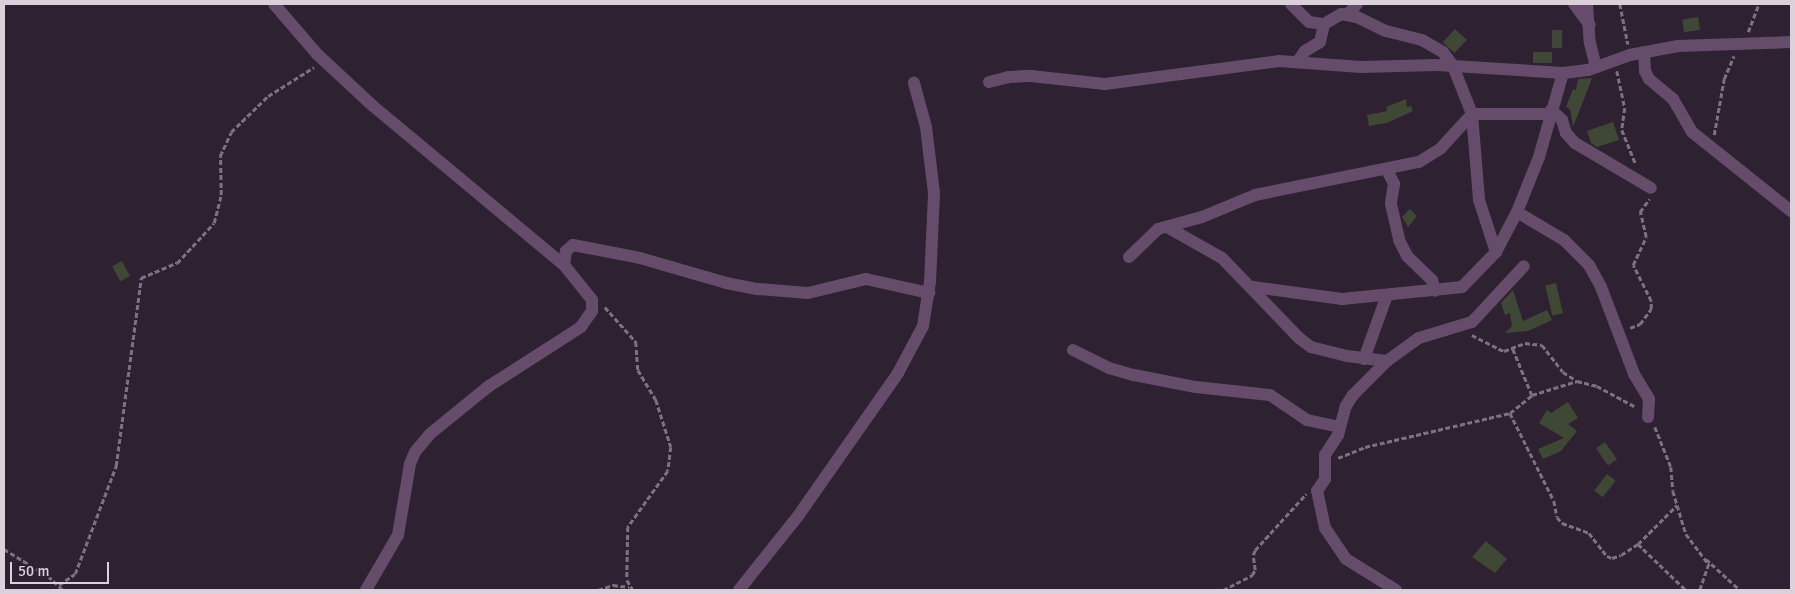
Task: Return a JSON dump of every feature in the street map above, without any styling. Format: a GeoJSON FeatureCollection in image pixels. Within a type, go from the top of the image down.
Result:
{"type":"FeatureCollection","features":[{"type":"Feature","properties":{"kind":"street"},"geometry":{"type":"LineString","coordinates":[[274,4],[321,58],[395,125],[564,265],[592,300],[592,311],[581,327],[489,386],[430,434],[415,452],[410,464],[398,535],[366,590]]}},
{"type":"Feature","properties":{"kind":"street"},"geometry":{"type":"LineString","coordinates":[[1291,4],[1309,22],[1324,24]]}},
{"type":"Feature","properties":{"kind":"street"},"geometry":{"type":"LineString","coordinates":[[1298,61],[1305,51],[1320,42],[1324,24],[1334,17],[1348,14],[1357,4]]}},
{"type":"Feature","properties":{"kind":"street"},"geometry":{"type":"LineString","coordinates":[[1574,4],[1590,25]]}},
{"type":"Feature","properties":{"kind":"street"},"geometry":{"type":"LineString","coordinates":[[1587,4],[1590,43],[1596,67]]}},
{"type":"Feature","properties":{"kind":"street"},"geometry":{"type":"LineString","coordinates":[[1348,14],[1386,31],[1434,45],[1454,66],[1472,114],[1479,200],[1496,252]]}},
{"type":"Feature","properties":{"kind":"street"},"geometry":{"type":"LineString","coordinates":[[989,82],[1009,77],[1031,76],[1105,84],[1298,61],[1361,67],[1454,66],[1563,73],[1596,67],[1630,55],[1678,46],[1791,42]]}},
{"type":"Feature","properties":{"kind":"street"},"geometry":{"type":"LineString","coordinates":[[1644,52],[1645,71],[1653,86],[1673,99],[1686,124],[1710,148],[1791,212]]}},
{"type":"Feature","properties":{"kind":"street"},"geometry":{"type":"LineString","coordinates":[[1253,287],[1332,299],[1435,292],[1462,287],[1496,252],[1517,212],[1539,156],[1563,73]]}},
{"type":"Feature","properties":{"kind":"street"},"geometry":{"type":"LineString","coordinates":[[739,590],[798,516],[898,373],[923,326],[928,293],[933,186],[926,127],[914,83]]}},
{"type":"Feature","properties":{"kind":"street"},"geometry":{"type":"LineString","coordinates":[[1129,257],[1152,232],[1202,217],[1255,195],[1350,174],[1408,166],[1431,155],[1472,114],[1551,112],[1562,120],[1566,133],[1576,143],[1651,188]]}},
{"type":"Feature","properties":{"kind":"street"},"geometry":{"type":"LineString","coordinates":[[1387,170],[1394,184],[1391,204],[1399,240],[1408,256],[1432,280],[1435,292]]}},
{"type":"Feature","properties":{"kind":"street"},"geometry":{"type":"LineString","coordinates":[[1517,212],[1564,240],[1579,254],[1601,287],[1634,374],[1649,399],[1648,417]]}},
{"type":"Feature","properties":{"kind":"street"},"geometry":{"type":"LineString","coordinates":[[1167,227],[1222,258],[1253,287],[1282,321],[1311,347],[1364,359],[1387,361]]}},
{"type":"Feature","properties":{"kind":"street"},"geometry":{"type":"LineString","coordinates":[[564,265],[566,251],[573,245],[640,258],[758,289],[808,294],[866,279],[928,293]]}},
{"type":"Feature","properties":{"kind":"street"},"geometry":{"type":"LineString","coordinates":[[1396,590],[1370,576],[1334,545],[1325,528],[1317,501],[1317,491],[1325,479],[1323,460],[1354,395],[1387,361],[1419,338],[1461,327],[1483,312],[1524,266]]}},
{"type":"Feature","properties":{"kind":"street"},"geometry":{"type":"LineString","coordinates":[[1364,359],[1387,295]]}},
{"type":"Feature","properties":{"kind":"street"},"geometry":{"type":"LineString","coordinates":[[1073,350],[1109,368],[1134,375],[1196,387],[1270,395],[1307,420],[1340,427]]}},
{"type":"Feature","properties":{"kind":"path"},"geometry":{"type":"LineString","coordinates":[[1620,4],[1630,55]]}},
{"type":"Feature","properties":{"kind":"path"},"geometry":{"type":"LineString","coordinates":[[1710,148],[1726,70],[1742,44],[1759,4]]}},
{"type":"Feature","properties":{"kind":"path"},"geometry":{"type":"LineString","coordinates":[[59,585],[70,579],[78,568],[116,466],[141,278],[177,263],[214,222],[221,195],[220,156],[231,132],[268,96],[312,70],[321,58]]}},
{"type":"Feature","properties":{"kind":"path"},"geometry":{"type":"LineString","coordinates":[[1614,61],[1625,108],[1622,130],[1625,142],[1651,188],[1650,198],[1639,218],[1646,238],[1633,265],[1651,301],[1651,309],[1640,324],[1617,333]]}},
{"type":"Feature","properties":{"kind":"path"},"geometry":{"type":"LineString","coordinates":[[592,300],[616,316],[636,342],[638,370],[656,400],[671,447],[668,471],[628,528],[626,569],[630,587],[633,590]]}},
{"type":"Feature","properties":{"kind":"path"},"geometry":{"type":"LineString","coordinates":[[1461,327],[1495,348],[1513,349],[1526,344],[1542,345],[1563,372],[1577,381],[1620,397],[1648,417],[1671,467],[1677,505],[1686,534],[1710,567],[1700,590]]}},
{"type":"Feature","properties":{"kind":"path"},"geometry":{"type":"LineString","coordinates":[[1513,349],[1532,395]]}},
{"type":"Feature","properties":{"kind":"path"},"geometry":{"type":"LineString","coordinates":[[1323,460],[1346,456],[1365,447],[1510,413],[1532,395],[1577,381]]}},
{"type":"Feature","properties":{"kind":"path"},"geometry":{"type":"LineString","coordinates":[[1510,413],[1562,523],[1590,533],[1612,558],[1638,544],[1677,505]]}},
{"type":"Feature","properties":{"kind":"path"},"geometry":{"type":"LineString","coordinates":[[1222,590],[1252,575],[1255,570],[1255,550],[1300,500],[1325,479]]}},
{"type":"Feature","properties":{"kind":"path"},"geometry":{"type":"LineString","coordinates":[[1638,544],[1686,590]]}},
{"type":"Feature","properties":{"kind":"path"},"geometry":{"type":"LineString","coordinates":[[4,549],[59,585],[63,590]]}},
{"type":"Feature","properties":{"kind":"path"},"geometry":{"type":"LineString","coordinates":[[1703,556],[1740,590]]}},
{"type":"Feature","properties":{"kind":"path"},"geometry":{"type":"LineString","coordinates":[[598,590],[613,585],[630,587]]}},
{"type":"Feature","properties":{"kind":"building"},"geometry":{"type":"Polygon","coordinates":[[[1698,17],[1700,30],[1684,32],[1682,20],[1698,17]]]}},
{"type":"Feature","properties":{"kind":"building"},"geometry":{"type":"Polygon","coordinates":[[[1455,29],[1467,40],[1454,53],[1443,42],[1455,29]]]}},
{"type":"Feature","properties":{"kind":"building"},"geometry":{"type":"Polygon","coordinates":[[[1552,30],[1562,30],[1562,48],[1552,48],[1552,30]]]}},
{"type":"Feature","properties":{"kind":"building"},"geometry":{"type":"Polygon","coordinates":[[[1533,52],[1552,52],[1552,63],[1533,63],[1533,52]]]}},
{"type":"Feature","properties":{"kind":"building"},"geometry":{"type":"Polygon","coordinates":[[[1592,78],[1573,127],[1570,109],[1566,107],[1573,89],[1576,90],[1578,79],[1592,78]]]}},
{"type":"Feature","properties":{"kind":"building"},"geometry":{"type":"Polygon","coordinates":[[[1406,99],[1407,107],[1411,106],[1413,111],[1387,123],[1369,126],[1367,115],[1387,111],[1386,107],[1406,99]]]}},
{"type":"Feature","properties":{"kind":"building"},"geometry":{"type":"Polygon","coordinates":[[[1613,122],[1619,140],[1597,147],[1591,143],[1587,131],[1613,122]]]}},
{"type":"Feature","properties":{"kind":"building"},"geometry":{"type":"Polygon","coordinates":[[[1410,209],[1417,216],[1408,227],[1402,217],[1410,209]]]}},
{"type":"Feature","properties":{"kind":"building"},"geometry":{"type":"Polygon","coordinates":[[[122,261],[130,276],[120,281],[112,266],[122,261]]]}},
{"type":"Feature","properties":{"kind":"building"},"geometry":{"type":"Polygon","coordinates":[[[1556,283],[1563,313],[1552,316],[1545,285],[1556,283]]]}},
{"type":"Feature","properties":{"kind":"building"},"geometry":{"type":"Polygon","coordinates":[[[1513,290],[1523,321],[1547,310],[1552,320],[1528,331],[1505,333],[1512,326],[1510,313],[1505,315],[1501,303],[1513,290]]]}},
{"type":"Feature","properties":{"kind":"building"},"geometry":{"type":"Polygon","coordinates":[[[1568,402],[1578,418],[1568,424],[1577,431],[1561,451],[1543,459],[1538,449],[1564,438],[1539,423],[1547,410],[1551,413],[1568,402]]]}},
{"type":"Feature","properties":{"kind":"building"},"geometry":{"type":"Polygon","coordinates":[[[1605,442],[1617,459],[1608,466],[1596,448],[1605,442]]]}},
{"type":"Feature","properties":{"kind":"building"},"geometry":{"type":"Polygon","coordinates":[[[1607,474],[1616,481],[1603,497],[1594,491],[1607,474]]]}},
{"type":"Feature","properties":{"kind":"building"},"geometry":{"type":"Polygon","coordinates":[[[1486,541],[1507,559],[1495,573],[1472,557],[1486,541]]]}}]}
